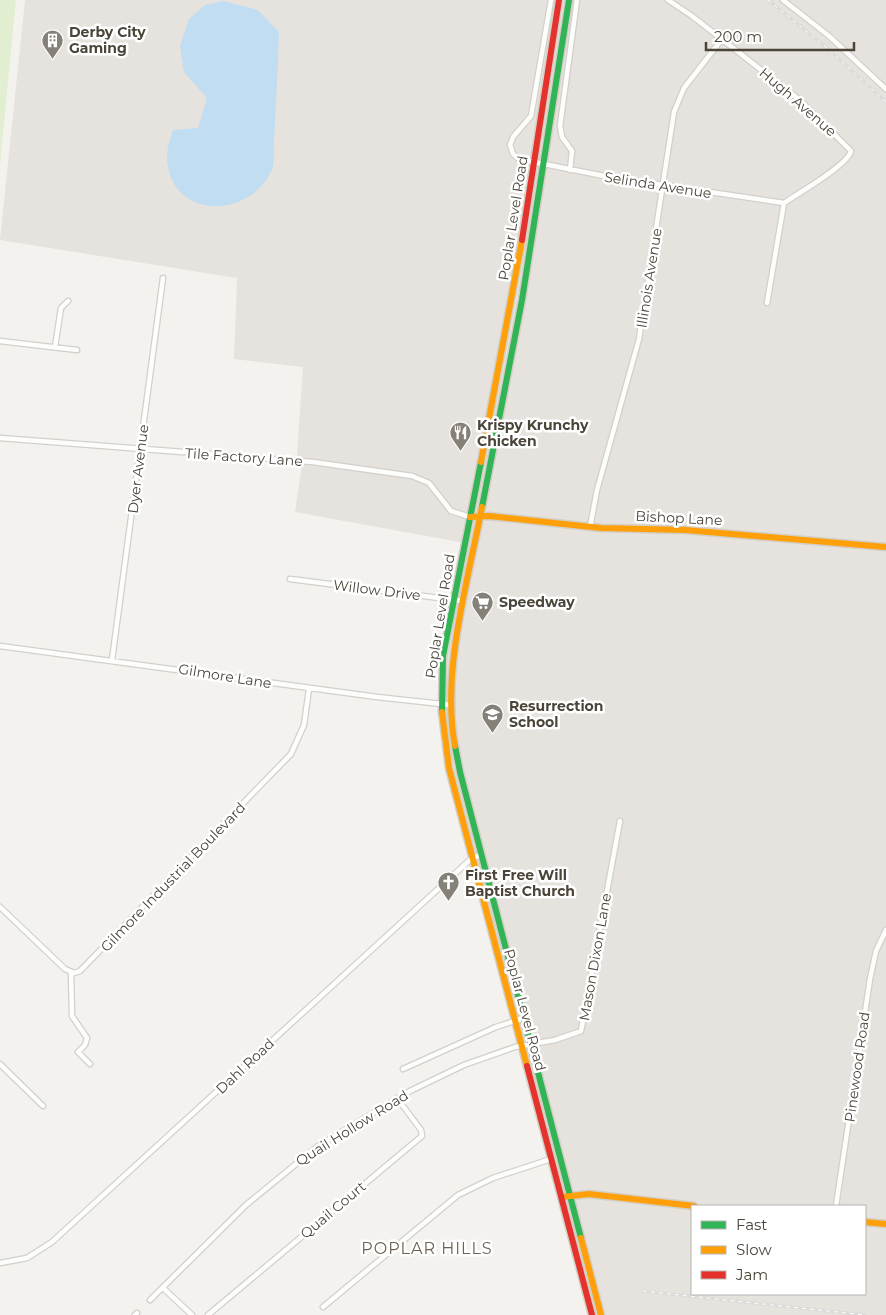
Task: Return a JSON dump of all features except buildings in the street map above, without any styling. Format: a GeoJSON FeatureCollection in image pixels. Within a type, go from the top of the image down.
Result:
{"type":"FeatureCollection","features":[{"type":"Feature","properties":{"kind":"main road","name":"Poplar Level Road"},"geometry":{"type":"LineString","coordinates":[[559,0],[513,298],[443,656],[440,704],[449,768],[592,1315]]}},
{"type":"Feature","properties":{"kind":"main road","name":"Poplar Level Road"},"geometry":{"type":"LineString","coordinates":[[568,0],[523,298],[463,601],[453,661],[451,705],[455,748],[524,1018],[572,1195],[601,1315]]}},
{"type":"Feature","properties":{"kind":"main road","name":"Bishop Lane"},"geometry":{"type":"LineString","coordinates":[[470,517],[480,516],[590,527],[685,530],[886,547]]}},
{"type":"Feature","properties":{"kind":"main road"},"geometry":{"type":"LineString","coordinates":[[562,1197],[579,1193],[691,1206]]}},
{"type":"Feature","properties":{"kind":"main road"},"geometry":{"type":"LineString","coordinates":[[866,1222],[886,1224]]}},
{"type":"Feature","properties":{"kind":"street","name":"Selinda Avenue"},"geometry":{"type":"LineString","coordinates":[[551,0],[531,116],[527,123],[517,131],[510,145],[513,154],[519,159],[570,170],[663,186],[784,203]]}},
{"type":"Feature","properties":{"kind":"street"},"geometry":{"type":"LineString","coordinates":[[570,170],[572,151],[562,137],[560,126],[578,0]]}},
{"type":"Feature","properties":{"kind":"street","name":"Hugh Avenue"},"geometry":{"type":"LineString","coordinates":[[668,0],[722,39],[813,112],[846,143],[851,153],[839,165],[784,203]]}},
{"type":"Feature","properties":{"kind":"street"},"geometry":{"type":"LineString","coordinates":[[783,0],[829,36],[886,89]]}},
{"type":"Feature","properties":{"kind":"street","name":"Illinois Avenue"},"geometry":{"type":"LineString","coordinates":[[590,527],[596,490],[639,339],[677,102],[684,88],[722,39]]}},
{"type":"Feature","properties":{"kind":"street"},"geometry":{"type":"LineString","coordinates":[[767,303],[784,203]]}},
{"type":"Feature","properties":{"kind":"street","name":"Dyer Avenue"},"geometry":{"type":"LineString","coordinates":[[112,660],[163,278]]}},
{"type":"Feature","properties":{"kind":"street"},"geometry":{"type":"LineString","coordinates":[[55,347],[61,308],[68,301]]}},
{"type":"Feature","properties":{"kind":"street"},"geometry":{"type":"LineString","coordinates":[[0,341],[77,350]]}},
{"type":"Feature","properties":{"kind":"street","name":"Tile Factory Lane"},"geometry":{"type":"LineString","coordinates":[[0,438],[313,462],[412,476],[430,483],[451,511],[470,517]]}},
{"type":"Feature","properties":{"kind":"street","name":"Willow Drive"},"geometry":{"type":"LineString","coordinates":[[290,579],[463,601]]}},
{"type":"Feature","properties":{"kind":"street","name":"Gilmore Lane"},"geometry":{"type":"LineString","coordinates":[[0,646],[309,688],[451,705]]}},
{"type":"Feature","properties":{"kind":"street","name":"Gilmore Industrial Boulevard"},"geometry":{"type":"LineString","coordinates":[[71,972],[80,971],[94,958],[286,760],[297,743],[304,725],[309,688]]}},
{"type":"Feature","properties":{"kind":"street","name":"Mason Dixon Lane"},"geometry":{"type":"LineString","coordinates":[[522,1046],[574,1035],[583,1028],[620,821]]}},
{"type":"Feature","properties":{"kind":"street","name":"Dahl Road"},"geometry":{"type":"LineString","coordinates":[[0,1263],[27,1258],[52,1242],[472,858],[482,855]]}},
{"type":"Feature","properties":{"kind":"street"},"geometry":{"type":"LineString","coordinates":[[0,907],[65,969],[71,972],[71,1010],[74,1021],[85,1032],[87,1038],[85,1045],[78,1052],[90,1064]]}},
{"type":"Feature","properties":{"kind":"street","name":"Pinewood Road"},"geometry":{"type":"LineString","coordinates":[[836,1205],[870,979],[876,951],[886,930]]}},
{"type":"Feature","properties":{"kind":"street"},"geometry":{"type":"LineString","coordinates":[[403,1069],[515,1020],[524,1018]]}},
{"type":"Feature","properties":{"kind":"street","name":"Quail Hollow Road"},"geometry":{"type":"LineString","coordinates":[[150,1300],[225,1224],[297,1161],[397,1098],[475,1060],[522,1046]]}},
{"type":"Feature","properties":{"kind":"street"},"geometry":{"type":"LineString","coordinates":[[0,1064],[43,1106]]}},
{"type":"Feature","properties":{"kind":"street","name":"Quail Court"},"geometry":{"type":"LineString","coordinates":[[208,1315],[422,1136],[421,1130],[397,1098]]}},
{"type":"Feature","properties":{"kind":"street"},"geometry":{"type":"LineString","coordinates":[[323,1307],[458,1195],[493,1178],[551,1159]]}},
{"type":"Feature","properties":{"kind":"street"},"geometry":{"type":"LineString","coordinates":[[163,1288],[192,1315]]}},
{"type":"Feature","properties":{"kind":"shaded area"},"geometry":{"type":"Polygon","coordinates":[[[25,0],[886,0],[886,1315],[596,1315],[535,1080],[522,1046],[445,743],[443,656],[465,543],[295,512],[302,465],[297,454],[303,367],[234,359],[237,278],[0,240],[25,0]]]}},
{"type":"Feature","properties":{"kind":"shaded area"},"geometry":{"type":"Polygon","coordinates":[[[28,0],[128,0],[127,13],[105,12],[94,122],[84,123],[83,142],[96,144],[145,244],[130,239],[91,160],[85,236],[5,225],[28,0]]]}},
{"type":"Feature","properties":{"kind":"green space"},"geometry":{"type":"Polygon","coordinates":[[[0,0],[16,0],[0,164],[0,0]]]}},
{"type":"Feature","properties":{"kind":"water"},"geometry":{"type":"Polygon","coordinates":[[[223,1],[258,10],[279,32],[274,159],[272,170],[261,187],[246,199],[228,205],[211,206],[194,202],[180,192],[171,177],[167,153],[173,130],[198,128],[207,98],[184,72],[180,46],[189,19],[205,5],[223,1]]]}},
{"type":"Feature","properties":{"kind":"railway"},"geometry":{"type":"LineString","coordinates":[[768,0],[827,48],[886,102]]}},
{"type":"Feature","properties":{"kind":"railway"},"geometry":{"type":"LineString","coordinates":[[643,1291],[865,1315]]}},
{"type":"Feature","properties":{"kind":"traffic: fast"},"geometry":{"type":"LineString","coordinates":[[482,507],[522,300],[569,0]]}},
{"type":"Feature","properties":{"kind":"traffic: fast"},"geometry":{"type":"LineString","coordinates":[[442,712],[443,656],[481,462]]}},
{"type":"Feature","properties":{"kind":"traffic: fast"},"geometry":{"type":"LineString","coordinates":[[455,746],[460,772],[581,1238]]}},
{"type":"Feature","properties":{"kind":"traffic: slow"},"geometry":{"type":"LineString","coordinates":[[481,462],[522,240]]}},
{"type":"Feature","properties":{"kind":"traffic: slow"},"geometry":{"type":"LineString","coordinates":[[455,746],[451,688],[454,657],[458,626],[482,507]]}},
{"type":"Feature","properties":{"kind":"traffic: slow"},"geometry":{"type":"LineString","coordinates":[[470,517],[489,516],[601,528],[685,530],[886,547]]}},
{"type":"Feature","properties":{"kind":"traffic: slow"},"geometry":{"type":"LineString","coordinates":[[442,712],[449,768],[527,1066]]}},
{"type":"Feature","properties":{"kind":"traffic: slow"},"geometry":{"type":"LineString","coordinates":[[562,1197],[589,1194],[691,1206]]}},
{"type":"Feature","properties":{"kind":"traffic: slow"},"geometry":{"type":"LineString","coordinates":[[866,1222],[886,1224]]}},
{"type":"Feature","properties":{"kind":"traffic: slow"},"geometry":{"type":"LineString","coordinates":[[581,1238],[601,1315]]}},
{"type":"Feature","properties":{"kind":"traffic: jam"},"geometry":{"type":"LineString","coordinates":[[522,240],[559,0]]}},
{"type":"Feature","properties":{"kind":"traffic: jam"},"geometry":{"type":"LineString","coordinates":[[527,1066],[592,1315]]}},
{"type":"Feature","properties":{"kind":"place","name":"Derby City Gaming"},"geometry":{"type":"Point","coordinates":[53,59]}},
{"type":"Feature","properties":{"kind":"place","name":"Krispy Krunchy Chicken"},"geometry":{"type":"Point","coordinates":[461,452]}},
{"type":"Feature","properties":{"kind":"place","name":"Speedway"},"geometry":{"type":"Point","coordinates":[483,621]}},
{"type":"Feature","properties":{"kind":"place","name":"Resurrection School"},"geometry":{"type":"Point","coordinates":[493,733]}},
{"type":"Feature","properties":{"kind":"place","name":"First Free Will Baptist Church"},"geometry":{"type":"Point","coordinates":[449,902]}},
{"type":"Feature","properties":{"kind":"district","name":"POPLAR HILLS"},"geometry":{"type":"Point","coordinates":[427,1248]}}]}
